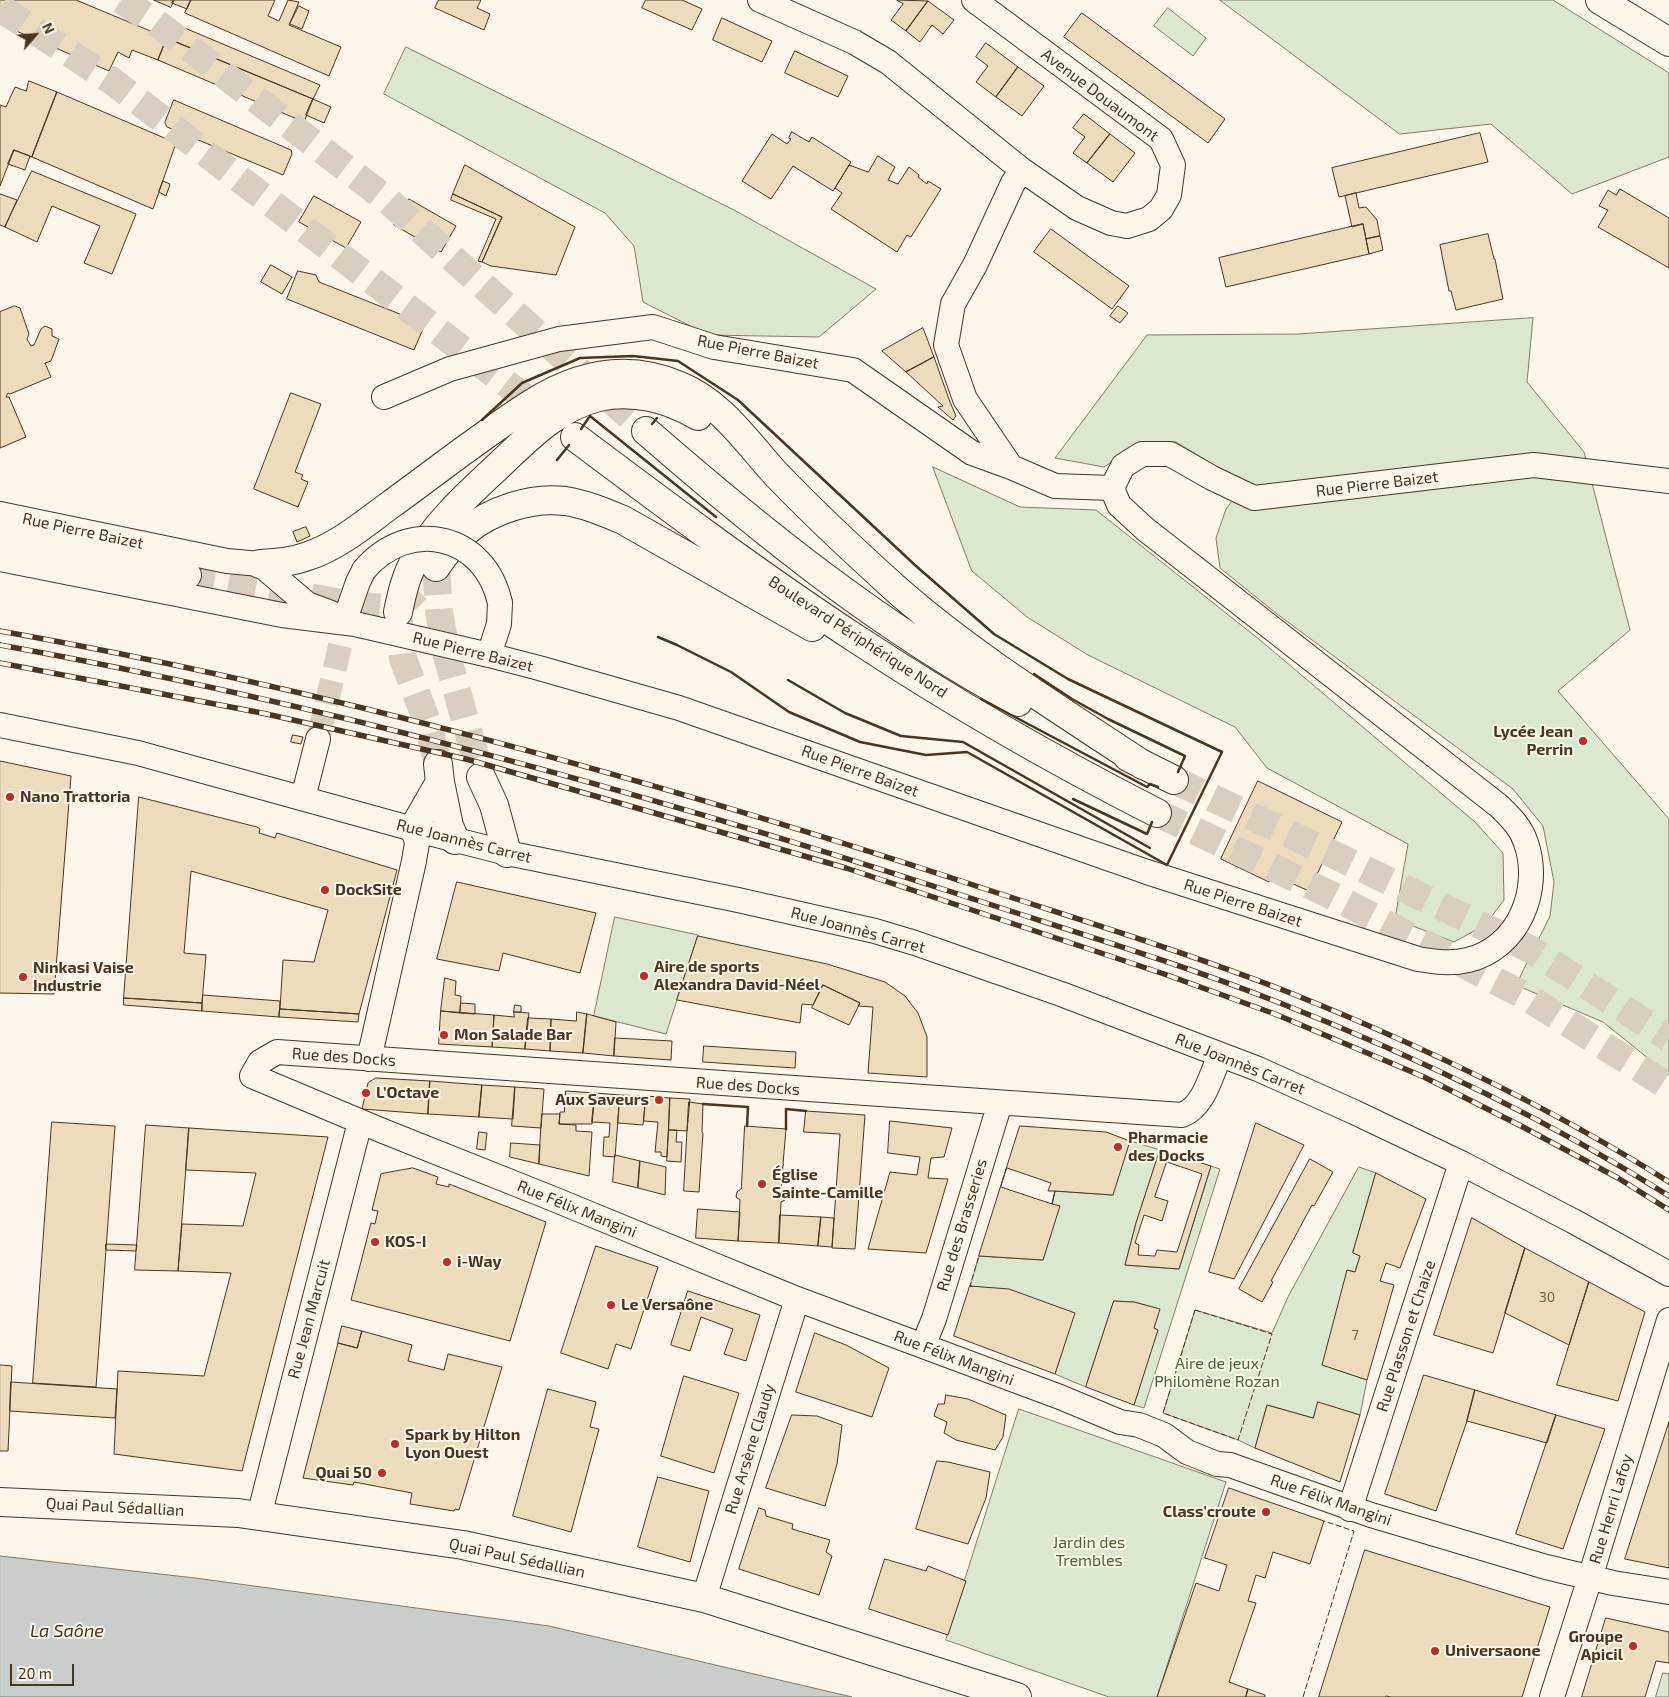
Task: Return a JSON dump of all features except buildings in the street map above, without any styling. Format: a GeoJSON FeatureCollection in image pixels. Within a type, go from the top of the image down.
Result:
{"type":"FeatureCollection","features":[{"type":"Feature","properties":{"kind":"main road"},"geometry":{"type":"LineString","coordinates":[[1600,0],[1669,42]]}},
{"type":"Feature","properties":{"kind":"main road"},"geometry":{"type":"LineString","coordinates":[[260,564],[280,564],[294,561],[318,552],[338,541],[370,520],[503,423],[543,397],[579,380],[616,374],[661,379],[690,390],[702,397],[725,417],[776,473],[897,589],[944,628],[995,667],[1143,765]]}},
{"type":"Feature","properties":{"kind":"main road"},"geometry":{"type":"LineString","coordinates":[[398,612],[408,572],[425,544],[456,506],[541,427],[558,415],[588,401],[600,397],[626,394],[668,401],[710,424],[776,473]]}},
{"type":"Feature","properties":{"kind":"main road","name":"Boulevard Périphérique Nord"},"geometry":{"type":"LineString","coordinates":[[646,431],[770,536],[863,606],[940,656],[1011,698],[1174,780]]}},
{"type":"Feature","properties":{"kind":"main road","name":"Boulevard Périphérique Nord"},"geometry":{"type":"LineString","coordinates":[[575,436],[676,513],[833,623],[1010,733],[1080,774],[1157,813]]}},
{"type":"Feature","properties":{"kind":"main road"},"geometry":{"type":"LineString","coordinates":[[436,567],[444,554],[464,533],[477,523],[495,514],[524,504],[543,501],[580,504],[623,520],[666,543],[752,595],[951,704],[1010,733]]}},
{"type":"Feature","properties":{"kind":"main road"},"geometry":{"type":"LineString","coordinates":[[0,539],[187,575]]}},
{"type":"Feature","properties":{"kind":"main road"},"geometry":{"type":"LineString","coordinates":[[413,829],[439,773],[449,826],[455,840]]}},
{"type":"Feature","properties":{"kind":"main road"},"geometry":{"type":"LineString","coordinates":[[481,777],[496,812],[508,853]]}},
{"type":"Feature","properties":{"kind":"main road","name":"Quai Paul Sédallian"},"geometry":{"type":"LineString","coordinates":[[0,1502],[221,1512],[463,1545],[704,1598],[1017,1697]]}},
{"type":"Feature","properties":{"kind":"street","name":"Avenue Douaumont"},"geometry":{"type":"LineString","coordinates":[[760,0],[854,42],[888,62],[1022,170],[1077,208],[1111,223],[1127,226],[1149,218],[1161,209],[1169,194],[1173,164],[1161,139],[974,0]]}},
{"type":"Feature","properties":{"kind":"street"},"geometry":{"type":"LineString","coordinates":[[1010,467],[965,399],[946,345],[954,304],[975,265],[1013,183],[1022,170]]}},
{"type":"Feature","properties":{"kind":"street","name":"Rue Pierre Baizet"},"geometry":{"type":"LineString","coordinates":[[384,397],[450,369],[559,339],[654,327],[714,347],[853,370],[972,453],[1055,486],[1112,488]]}},
{"type":"Feature","properties":{"kind":"street","name":"Rue Pierre Baizet"},"geometry":{"type":"LineString","coordinates":[[0,514],[227,561],[260,564],[307,604],[678,708],[1147,872],[1418,959],[1443,963],[1470,960],[1492,949],[1511,933],[1523,912],[1531,887],[1531,862],[1526,841],[1514,820],[1499,806],[1145,529],[1119,505],[1112,488],[1123,466],[1142,454],[1170,454],[1212,478],[1254,498],[1534,465],[1667,481]]}},
{"type":"Feature","properties":{"kind":"street"},"geometry":{"type":"LineString","coordinates":[[352,616],[358,582],[364,570],[379,556],[405,542],[433,538],[442,540],[460,547],[477,558],[493,582],[500,603],[499,624],[489,654]]}},
{"type":"Feature","properties":{"kind":"street","name":"Rue Pierre Baizet"},"geometry":{"type":"LineString","coordinates":[[0,559],[282,615],[352,616]]}},
{"type":"Feature","properties":{"kind":"street","name":"Rue Joannès Carret"},"geometry":{"type":"LineString","coordinates":[[0,725],[138,753],[413,829],[508,853],[738,900],[875,931],[1061,994],[1258,1069],[1462,1163],[1669,1274]]}},
{"type":"Feature","properties":{"kind":"street"},"geometry":{"type":"LineString","coordinates":[[304,798],[318,739]]}},
{"type":"Feature","properties":{"kind":"street"},"geometry":{"type":"LineString","coordinates":[[369,1059],[414,861],[417,843],[413,829]]}},
{"type":"Feature","properties":{"kind":"street","name":"Rue des Docks"},"geometry":{"type":"LineString","coordinates":[[252,1076],[260,1062],[277,1052],[1182,1115],[1190,1112],[1201,1098],[1220,1055]]}},
{"type":"Feature","properties":{"kind":"street","name":"Rue Félix Mangini"},"geometry":{"type":"LineString","coordinates":[[252,1076],[797,1300],[1060,1397],[1120,1422],[1139,1425],[1164,1435],[1187,1452],[1216,1464],[1233,1466],[1350,1509],[1546,1568],[1669,1592]]}},
{"type":"Feature","properties":{"kind":"street","name":"Rue des Brasseries"},"geometry":{"type":"LineString","coordinates":[[923,1346],[934,1319],[1000,1103]]}},
{"type":"Feature","properties":{"kind":"street","name":"Rue Jean Marcuit"},"geometry":{"type":"LineString","coordinates":[[258,1516],[360,1122]]}},
{"type":"Feature","properties":{"kind":"street","name":"Rue Plasson et Chaize"},"geometry":{"type":"LineString","coordinates":[[1350,1509],[1462,1163]]}},
{"type":"Feature","properties":{"kind":"street","name":"Rue Arsène Claudy"},"geometry":{"type":"LineString","coordinates":[[704,1598],[797,1300]]}},
{"type":"Feature","properties":{"kind":"street","name":"Rue Henri Lafoy"},"geometry":{"type":"LineString","coordinates":[[1552,1697],[1669,1320]]}},
{"type":"Feature","properties":{"kind":"green space"},"geometry":{"type":"Polygon","coordinates":[[[1220,0],[1553,0],[1669,73],[1669,157],[1572,194],[1491,124],[1400,134],[1220,0]]]}},
{"type":"Feature","properties":{"kind":"green space"},"geometry":{"type":"Polygon","coordinates":[[[1168,8],[1206,38],[1193,56],[1154,26],[1168,8]]]}},
{"type":"Feature","properties":{"kind":"green space"},"geometry":{"type":"Polygon","coordinates":[[[406,47],[734,210],[876,289],[819,337],[708,335],[643,302],[634,246],[605,213],[384,94],[406,47]]]}},
{"type":"Feature","properties":{"kind":"green space"},"geometry":{"type":"Polygon","coordinates":[[[1533,318],[1527,382],[1584,452],[1630,630],[1558,691],[1669,819],[1669,1075],[1603,1022],[1516,985],[1550,916],[1554,882],[1543,826],[1513,789],[1277,614],[1220,568],[1216,538],[1226,509],[1245,484],[1176,442],[1141,443],[1104,467],[1055,458],[1147,335],[1298,334],[1533,318]]]}},
{"type":"Feature","properties":{"kind":"green space"},"geometry":{"type":"Polygon","coordinates":[[[933,467],[1020,507],[1096,510],[1260,640],[1475,822],[1503,853],[1504,900],[1485,925],[1454,942],[1395,919],[1408,844],[1267,768],[1235,727],[1088,655],[1027,617],[972,571],[933,467]]]}},
{"type":"Feature","properties":{"kind":"green space","name":"Aire de sports Alexandra David-Néel"},"geometry":{"type":"Polygon","coordinates":[[[615,917],[698,935],[666,1034],[594,1016],[615,917]]]}},
{"type":"Feature","properties":{"kind":"green space"},"geometry":{"type":"Polygon","coordinates":[[[1130,1141],[1160,1150],[1136,1223],[1125,1265],[1179,1269],[1211,1166],[1220,1169],[1144,1408],[1134,1405],[1157,1330],[1154,1328],[1159,1309],[1134,1302],[1114,1301],[1086,1387],[1055,1374],[1074,1313],[970,1286],[979,1256],[1043,1260],[1059,1206],[1052,1204],[1055,1191],[1112,1195],[1130,1141]]]}},
{"type":"Feature","properties":{"kind":"green space","name":"Aire de jeux Philomène Rozan"},"geometry":{"type":"Polygon","coordinates":[[[1359,1167],[1376,1173],[1353,1252],[1360,1256],[1355,1272],[1348,1270],[1323,1365],[1367,1380],[1360,1415],[1318,1403],[1313,1418],[1267,1405],[1255,1448],[1163,1413],[1195,1310],[1272,1333],[1288,1297],[1359,1167]]]}},
{"type":"Feature","properties":{"kind":"green space","name":"Jardin des Trembles"},"geometry":{"type":"Polygon","coordinates":[[[1019,1409],[1226,1482],[1157,1697],[1109,1697],[946,1640],[1019,1409]]]}},
{"type":"Feature","properties":{"kind":"green space"},"geometry":{"type":"Polygon","coordinates":[[[1663,1673],[1669,1674],[1669,1697],[1656,1697],[1663,1673]]]}},
{"type":"Feature","properties":{"kind":"water","name":"La Saône"},"geometry":{"type":"Polygon","coordinates":[[[0,1556],[195,1578],[549,1626],[852,1697],[0,1697],[0,1556]]]}},
{"type":"Feature","properties":{"kind":"tunnel"},"geometry":{"type":"LineString","coordinates":[[121,0],[155,22],[385,198],[646,431]]}},
{"type":"Feature","properties":{"kind":"tunnel"},"geometry":{"type":"LineString","coordinates":[[0,8],[112,81],[550,417]]}},
{"type":"Feature","properties":{"kind":"tunnel"},"geometry":{"type":"LineString","coordinates":[[436,567],[439,612],[447,656],[481,777]]}},
{"type":"Feature","properties":{"kind":"tunnel"},"geometry":{"type":"LineString","coordinates":[[187,575],[358,606],[386,608],[409,597],[436,567]]}},
{"type":"Feature","properties":{"kind":"tunnel"},"geometry":{"type":"LineString","coordinates":[[318,739],[349,608]]}},
{"type":"Feature","properties":{"kind":"tunnel"},"geometry":{"type":"LineString","coordinates":[[398,612],[403,659],[428,724],[438,764]]}},
{"type":"Feature","properties":{"kind":"tunnel"},"geometry":{"type":"LineString","coordinates":[[1174,780],[1530,949],[1669,1038]]}},
{"type":"Feature","properties":{"kind":"tunnel"},"geometry":{"type":"LineString","coordinates":[[1157,813],[1329,894],[1527,997],[1669,1087]]}},
{"type":"Feature","properties":{"kind":"railway"},"geometry":{"type":"LineString","coordinates":[[0,631],[122,654],[243,680],[485,739],[604,772],[843,843],[1125,934],[1288,992],[1435,1055],[1531,1102],[1624,1154],[1669,1182]]}},
{"type":"Feature","properties":{"kind":"railway"},"geometry":{"type":"LineString","coordinates":[[0,645],[122,668],[243,695],[485,754],[724,821],[843,857],[1122,947],[1280,1003],[1430,1067],[1528,1115],[1669,1196]]}},
{"type":"Feature","properties":{"kind":"railway"},"geometry":{"type":"LineString","coordinates":[[0,663],[262,713],[466,759],[846,868],[1167,975],[1275,1014],[1424,1077],[1618,1178],[1669,1210]]}},
{"type":"Feature","properties":{"kind":"fence"},"geometry":{"type":"LineString","coordinates":[[972,1286],[970,1286],[979,1256]]}},
{"type":"Feature","properties":{"kind":"fence"},"geometry":{"type":"LineString","coordinates":[[1195,1310],[1272,1334],[1238,1440],[1163,1413],[1195,1310]]}},
{"type":"Feature","properties":{"kind":"fence"},"geometry":{"type":"LineString","coordinates":[[1303,1697],[1354,1531],[1324,1521]]}},
{"type":"Feature","properties":{"kind":"wall"},"geometry":{"type":"LineString","coordinates":[[482,420],[522,383],[580,358],[633,356],[678,361],[738,400],[916,566],[994,634],[1068,679],[1222,752],[1167,865],[967,752],[926,755],[860,742],[789,712],[731,672],[658,637]]}},
{"type":"Feature","properties":{"kind":"wall"},"geometry":{"type":"LineString","coordinates":[[581,429],[590,416],[716,517]]}},
{"type":"Feature","properties":{"kind":"wall"},"geometry":{"type":"LineString","coordinates":[[652,424],[657,418]]}},
{"type":"Feature","properties":{"kind":"wall"},"geometry":{"type":"LineString","coordinates":[[557,460],[569,445]]}},
{"type":"Feature","properties":{"kind":"wall"},"geometry":{"type":"LineString","coordinates":[[1034,674],[1072,699],[1108,719],[1185,756],[1178,772]]}},
{"type":"Feature","properties":{"kind":"wall"},"geometry":{"type":"LineString","coordinates":[[788,680],[845,713],[901,736],[963,742],[1150,848]]}},
{"type":"Feature","properties":{"kind":"wall"},"geometry":{"type":"LineString","coordinates":[[981,699],[1147,787],[1150,784],[1158,787]]}},
{"type":"Feature","properties":{"kind":"wall"},"geometry":{"type":"LineString","coordinates":[[1073,799],[1147,834],[1152,822]]}},
{"type":"Feature","properties":{"kind":"wall"},"geometry":{"type":"LineString","coordinates":[[703,1104],[748,1107],[747,1126]]}},
{"type":"Feature","properties":{"kind":"wall"},"geometry":{"type":"LineString","coordinates":[[786,1129],[786,1109],[806,1111]]}},
{"type":"Feature","properties":{"kind":"place","name":"Lycée Jean Perrin"},"geometry":{"type":"Point","coordinates":[1583,741]}},
{"type":"Feature","properties":{"kind":"place","name":"Nano Trattoria"},"geometry":{"type":"Point","coordinates":[10,797]}},
{"type":"Feature","properties":{"kind":"place","name":"DockSite"},"geometry":{"type":"Point","coordinates":[325,890]}},
{"type":"Feature","properties":{"kind":"place","name":"Aire de sports Alexandra David-Néel"},"geometry":{"type":"Point","coordinates":[644,976]}},
{"type":"Feature","properties":{"kind":"place","name":"Ninkasi Vaise Industrie"},"geometry":{"type":"Point","coordinates":[23,977]}},
{"type":"Feature","properties":{"kind":"place","name":"Mon Salade Bar"},"geometry":{"type":"Point","coordinates":[444,1035]}},
{"type":"Feature","properties":{"kind":"place","name":"L’Octave"},"geometry":{"type":"Point","coordinates":[366,1093]}},
{"type":"Feature","properties":{"kind":"place","name":"Aux Saveurs"},"geometry":{"type":"Point","coordinates":[659,1100]}},
{"type":"Feature","properties":{"kind":"place","name":"Pharmacie des Docks"},"geometry":{"type":"Point","coordinates":[1118,1147]}},
{"type":"Feature","properties":{"kind":"place","name":"Église Sainte-Camille"},"geometry":{"type":"Point","coordinates":[762,1184]}},
{"type":"Feature","properties":{"kind":"place","name":"KOS-I"},"geometry":{"type":"Point","coordinates":[375,1242]}},
{"type":"Feature","properties":{"kind":"place","name":"i-Way"},"geometry":{"type":"Point","coordinates":[447,1262]}},
{"type":"Feature","properties":{"kind":"place","name":"Le Versaône"},"geometry":{"type":"Point","coordinates":[611,1305]}},
{"type":"Feature","properties":{"kind":"place","name":"Spark by Hilton Lyon Ouest"},"geometry":{"type":"Point","coordinates":[395,1444]}},
{"type":"Feature","properties":{"kind":"place","name":"Quai 50"},"geometry":{"type":"Point","coordinates":[382,1473]}},
{"type":"Feature","properties":{"kind":"place","name":"Class'croute"},"geometry":{"type":"Point","coordinates":[1266,1512]}},
{"type":"Feature","properties":{"kind":"place","name":"Groupe Apicil"},"geometry":{"type":"Point","coordinates":[1633,1646]}},
{"type":"Feature","properties":{"kind":"place","name":"Universaone"},"geometry":{"type":"Point","coordinates":[1435,1651]}}]}
